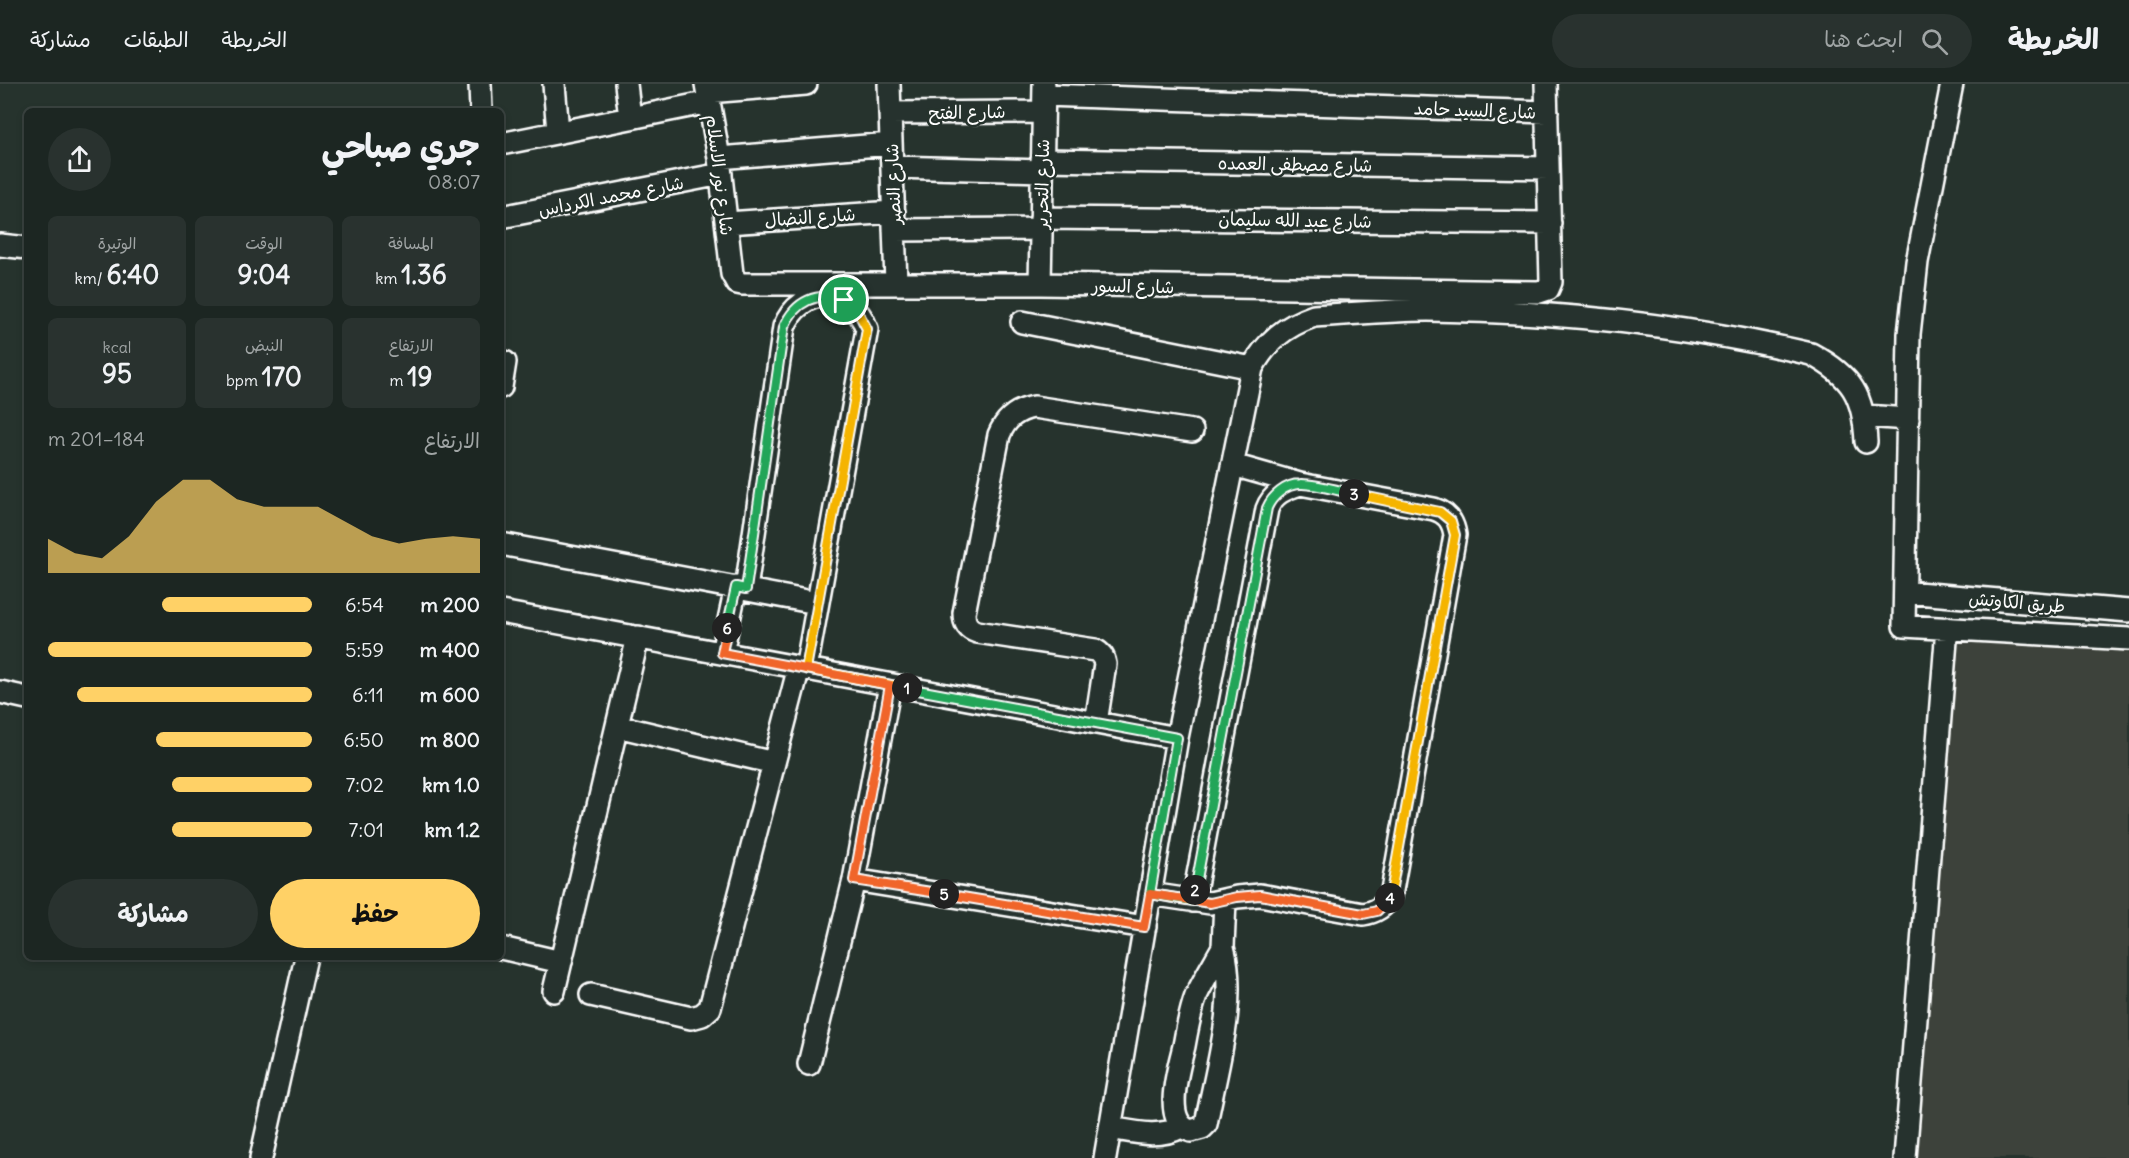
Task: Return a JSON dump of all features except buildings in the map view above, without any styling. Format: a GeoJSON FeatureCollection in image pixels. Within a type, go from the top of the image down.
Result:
{"type":"FeatureCollection","features":[{"type":"Feature","properties":{"kind":"street"},"geometry":{"type":"LineString","coordinates":[[480,84],[481,108]]}},
{"type":"Feature","properties":{"kind":"street"},"geometry":{"type":"LineString","coordinates":[[554,84],[558,132]]}},
{"type":"Feature","properties":{"kind":"street"},"geometry":{"type":"LineString","coordinates":[[626,84],[630,118]]}},
{"type":"Feature","properties":{"kind":"street"},"geometry":{"type":"LineString","coordinates":[[504,143],[630,118],[708,93],[806,84]]}},
{"type":"Feature","properties":{"kind":"street","name":"شارع النصر"},"geometry":{"type":"LineString","coordinates":[[889,84],[897,283]]}},
{"type":"Feature","properties":{"kind":"street"},"geometry":{"type":"LineString","coordinates":[[1546,84],[1550,223]]}},
{"type":"Feature","properties":{"kind":"street"},"geometry":{"type":"LineString","coordinates":[[1952,84],[1917,262],[1909,334],[1904,626],[2129,639]]}},
{"type":"Feature","properties":{"kind":"street","name":"شارع نور الاسلام"},"geometry":{"type":"LineString","coordinates":[[708,93],[720,166],[731,266]]}},
{"type":"Feature","properties":{"kind":"street","name":"شارع الفتح"},"geometry":{"type":"LineString","coordinates":[[890,113],[1044,97]]}},
{"type":"Feature","properties":{"kind":"street","name":"شارع السيد حامد"},"geometry":{"type":"LineString","coordinates":[[1044,97],[1546,112]]}},
{"type":"Feature","properties":{"kind":"street","name":"شارع التحرير"},"geometry":{"type":"LineString","coordinates":[[1040,284],[1044,97]]}},
{"type":"Feature","properties":{"kind":"street","name":"شارع محمد الكرداس"},"geometry":{"type":"LineString","coordinates":[[504,216],[720,166],[891,144]]}},
{"type":"Feature","properties":{"kind":"street","name":"شارع مصطفى العمده"},"geometry":{"type":"LineString","coordinates":[[892,167],[1548,168]]}},
{"type":"Feature","properties":{"kind":"street","name":"شارع النضال"},"geometry":{"type":"LineString","coordinates":[[727,223],[894,221],[1041,224]]}},
{"type":"Feature","properties":{"kind":"street","name":"شارع عبد الله سليمان"},"geometry":{"type":"LineString","coordinates":[[1041,224],[1550,223]]}},
{"type":"Feature","properties":{"kind":"street","name":"شارع السور"},"geometry":{"type":"LineString","coordinates":[[731,266],[735,280],[742,284],[1040,284],[1539,292],[1548,289],[1551,282],[1550,223]]}},
{"type":"Feature","properties":{"kind":"street"},"geometry":{"type":"LineString","coordinates":[[0,245],[24,248]]}},
{"type":"Feature","properties":{"kind":"street"},"geometry":{"type":"LineString","coordinates":[[591,995],[685,1018],[702,1015],[710,1008],[818,603],[867,329],[852,305],[835,297],[816,297],[799,304],[787,318],[784,327],[741,588],[722,653]]}},
{"type":"Feature","properties":{"kind":"street"},"geometry":{"type":"LineString","coordinates":[[1105,1158],[1177,738],[1252,368],[1271,341],[1291,326],[1314,316],[1426,310],[1564,316],[1638,322],[1811,354],[1830,364],[1846,378],[1857,396],[1865,416],[1866,442]]}},
{"type":"Feature","properties":{"kind":"street"},"geometry":{"type":"LineString","coordinates":[[1022,322],[1252,368]]}},
{"type":"Feature","properties":{"kind":"street"},"geometry":{"type":"LineString","coordinates":[[504,368],[505,362]]}},
{"type":"Feature","properties":{"kind":"street"},"geometry":{"type":"LineString","coordinates":[[1096,723],[1105,664],[1099,652],[977,633],[965,623],[964,613],[999,435],[1002,427],[1012,415],[1034,407],[1192,431]]}},
{"type":"Feature","properties":{"kind":"street"},"geometry":{"type":"LineString","coordinates":[[1865,416],[1908,419]]}},
{"type":"Feature","properties":{"kind":"street"},"geometry":{"type":"LineString","coordinates":[[1150,894],[1210,903],[1260,895],[1363,914],[1383,907],[1391,896],[1455,535],[1454,528],[1446,515],[1434,509],[1300,483],[1233,465]]}},
{"type":"Feature","properties":{"kind":"street"},"geometry":{"type":"LineString","coordinates":[[1193,901],[1267,508],[1279,492],[1300,483]]}},
{"type":"Feature","properties":{"kind":"street"},"geometry":{"type":"LineString","coordinates":[[504,545],[818,603]]}},
{"type":"Feature","properties":{"kind":"street","name":"طريق الكاوتش"},"geometry":{"type":"LineString","coordinates":[[1905,592],[2129,611]]}},
{"type":"Feature","properties":{"kind":"street"},"geometry":{"type":"LineString","coordinates":[[504,613],[1177,738]]}},
{"type":"Feature","properties":{"kind":"street"},"geometry":{"type":"LineString","coordinates":[[1905,1158],[1947,628]]}},
{"type":"Feature","properties":{"kind":"street"},"geometry":{"type":"LineString","coordinates":[[554,991],[638,637]]}},
{"type":"Feature","properties":{"kind":"street"},"geometry":{"type":"LineString","coordinates":[[809,1064],[854,880],[890,685]]}},
{"type":"Feature","properties":{"kind":"street"},"geometry":{"type":"LineString","coordinates":[[0,692],[24,697]]}},
{"type":"Feature","properties":{"kind":"street"},"geometry":{"type":"LineString","coordinates":[[616,726],[774,763]]}},
{"type":"Feature","properties":{"kind":"street"},"geometry":{"type":"LineString","coordinates":[[854,880],[1144,927]]}},
{"type":"Feature","properties":{"kind":"street"},"geometry":{"type":"LineString","coordinates":[[1110,1128],[1158,1134],[1181,1127],[1191,1131],[1202,1128],[1206,1124],[1228,1002],[1228,971],[1223,947],[1224,901]]}},
{"type":"Feature","properties":{"kind":"street"},"geometry":{"type":"LineString","coordinates":[[1181,1127],[1176,1111],[1175,1089],[1192,1008],[1203,982],[1223,947]]}},
{"type":"Feature","properties":{"kind":"street"},"geometry":{"type":"LineString","coordinates":[[504,949],[561,962]]}},
{"type":"Feature","properties":{"kind":"street"},"geometry":{"type":"LineString","coordinates":[[261,1158],[305,960]]}},
{"type":"Feature","properties":{"kind":"shaded area"},"geometry":{"type":"Polygon","coordinates":[[[1932,617],[2129,631],[2129,1158],[1909,1158],[1933,652],[1932,617]]]}},
{"type":"Feature","properties":{"kind":"route"},"geometry":{"type":"LineString","coordinates":[[844,300],[835,297],[816,297],[799,304],[787,318],[746,589],[736,587],[722,653],[890,685],[854,880],[1144,927],[1150,894],[1203,903],[1260,895],[1363,914],[1383,907],[1391,896],[1455,535],[1451,521],[1446,515],[1434,509],[1300,483],[1279,492],[1269,502],[1193,901],[1150,894],[1177,738],[806,669],[867,329],[858,312],[844,300]]}}]}
